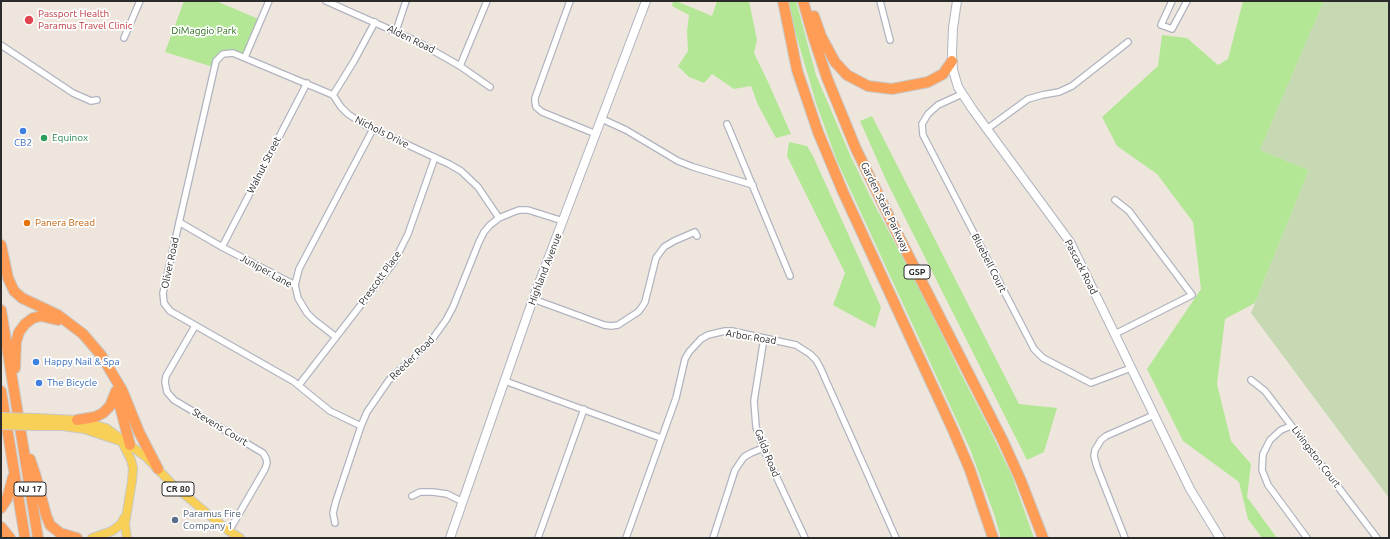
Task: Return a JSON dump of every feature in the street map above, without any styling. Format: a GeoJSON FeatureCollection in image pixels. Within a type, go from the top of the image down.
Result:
{"type":"FeatureCollection","features":[{"type":"Feature","properties":{"kind":"highway"},"geometry":{"type":"LineString","coordinates":[[778,1],[788,45],[818,132],[834,172],[962,450],[993,538]]}},
{"type":"Feature","properties":{"kind":"highway"},"geometry":{"type":"LineString","coordinates":[[783,1],[797,70]]}},
{"type":"Feature","properties":{"kind":"highway","name":"Garden State Parkway"},"geometry":{"type":"LineString","coordinates":[[803,1],[824,71],[856,149],[1003,441],[1027,494],[1043,538]]}},
{"type":"Feature","properties":{"kind":"highway"},"geometry":{"type":"LineString","coordinates":[[810,1],[817,26],[830,54],[847,75],[860,82],[872,87],[884,89],[901,88],[919,84],[939,77],[952,61]]}},
{"type":"Feature","properties":{"kind":"highway"},"geometry":{"type":"LineString","coordinates":[[1,245],[8,278],[14,291],[22,298],[58,314],[83,334],[95,347],[122,390],[144,443],[158,469]]}},
{"type":"Feature","properties":{"kind":"highway","name":"NJ 17"},"geometry":{"type":"LineString","coordinates":[[1,310],[38,538]]}},
{"type":"Feature","properties":{"kind":"highway"},"geometry":{"type":"LineString","coordinates":[[14,388],[16,342],[19,332],[25,324],[33,318],[41,316],[50,317],[69,324]]}},
{"type":"Feature","properties":{"kind":"highway"},"geometry":{"type":"LineString","coordinates":[[112,373],[126,444]]}},
{"type":"Feature","properties":{"kind":"highway"},"geometry":{"type":"LineString","coordinates":[[77,420],[95,417],[103,413],[110,406],[116,391]]}},
{"type":"Feature","properties":{"kind":"highway","name":"NJ 17"},"geometry":{"type":"LineString","coordinates":[[1,395],[25,538]]}},
{"type":"Feature","properties":{"kind":"highway"},"geometry":{"type":"LineString","coordinates":[[22,441],[36,477],[48,522],[57,531],[77,538]]}},
{"type":"Feature","properties":{"kind":"highway"},"geometry":{"type":"LineString","coordinates":[[1,508],[9,493],[14,471]]}},
{"type":"Feature","properties":{"kind":"highway"},"geometry":{"type":"LineString","coordinates":[[1,528],[10,538]]}},
{"type":"Feature","properties":{"kind":"main road","name":"CR 80"},"geometry":{"type":"LineString","coordinates":[[1,417],[79,428],[126,444]]}},
{"type":"Feature","properties":{"kind":"main road","name":"CR 80"},"geometry":{"type":"LineString","coordinates":[[1,425],[77,420],[106,428],[126,444],[146,457],[184,495],[231,535],[240,538]]}},
{"type":"Feature","properties":{"kind":"main road"},"geometry":{"type":"LineString","coordinates":[[126,444],[133,468],[126,514],[125,527],[127,538]]}},
{"type":"Feature","properties":{"kind":"main road"},"geometry":{"type":"LineString","coordinates":[[92,538],[115,529],[121,524],[126,514]]}},
{"type":"Feature","properties":{"kind":"street"},"geometry":{"type":"LineString","coordinates":[[124,38],[140,1]]}},
{"type":"Feature","properties":{"kind":"street"},"geometry":{"type":"LineString","coordinates":[[269,1],[245,57],[333,95],[354,61],[375,22]]}},
{"type":"Feature","properties":{"kind":"street","name":"Alden Road"},"geometry":{"type":"LineString","coordinates":[[326,1],[418,42],[460,66],[490,87]]}},
{"type":"Feature","properties":{"kind":"street"},"geometry":{"type":"LineString","coordinates":[[396,31],[406,1]]}},
{"type":"Feature","properties":{"kind":"street"},"geometry":{"type":"LineString","coordinates":[[460,66],[487,1]]}},
{"type":"Feature","properties":{"kind":"street"},"geometry":{"type":"LineString","coordinates":[[570,1],[535,98],[536,106],[542,112],[596,134]]}},
{"type":"Feature","properties":{"kind":"street","name":"Highland Avenue"},"geometry":{"type":"LineString","coordinates":[[450,538],[533,300],[646,1]]}},
{"type":"Feature","properties":{"kind":"street"},"geometry":{"type":"LineString","coordinates":[[880,1],[890,40]]}},
{"type":"Feature","properties":{"kind":"street","name":"Pascack Road"},"geometry":{"type":"LineString","coordinates":[[956,1],[952,61],[955,79],[962,94],[1070,242],[1190,489],[1220,538]]}},
{"type":"Feature","properties":{"kind":"street"},"geometry":{"type":"LineString","coordinates":[[1172,1],[1161,25],[1172,29],[1187,1]]}},
{"type":"Feature","properties":{"kind":"street"},"geometry":{"type":"LineString","coordinates":[[987,129],[1028,99],[1060,92],[1072,86],[1128,42]]}},
{"type":"Feature","properties":{"kind":"street"},"geometry":{"type":"LineString","coordinates":[[1,45],[73,93],[91,101],[97,100]]}},
{"type":"Feature","properties":{"kind":"street","name":"Oliver Road"},"geometry":{"type":"LineString","coordinates":[[245,57],[234,53],[223,54],[214,65],[163,298],[164,303],[170,311],[299,386],[330,411],[361,426]]}},
{"type":"Feature","properties":{"kind":"street","name":"Walnut Street"},"geometry":{"type":"LineString","coordinates":[[222,246],[307,84]]}},
{"type":"Feature","properties":{"kind":"street","name":"Bluebell Court"},"geometry":{"type":"LineString","coordinates":[[962,94],[938,105],[928,114],[922,124],[923,135],[1034,349],[1043,358],[1091,383],[1131,368]]}},
{"type":"Feature","properties":{"kind":"street","name":"Nichols Drive"},"geometry":{"type":"LineString","coordinates":[[333,95],[348,114],[373,129],[449,164],[471,179],[486,197],[499,218]]}},
{"type":"Feature","properties":{"kind":"street"},"geometry":{"type":"LineString","coordinates":[[602,119],[626,130],[678,161],[753,185]]}},
{"type":"Feature","properties":{"kind":"street"},"geometry":{"type":"LineString","coordinates":[[726,124],[753,185],[790,276]]}},
{"type":"Feature","properties":{"kind":"street"},"geometry":{"type":"LineString","coordinates":[[295,285],[299,269],[373,129]]}},
{"type":"Feature","properties":{"kind":"street","name":"Prescott Place"},"geometry":{"type":"LineString","coordinates":[[299,386],[386,273],[401,250],[435,157]]}},
{"type":"Feature","properties":{"kind":"street"},"geometry":{"type":"LineString","coordinates":[[1115,200],[1129,211],[1192,295],[1115,334]]}},
{"type":"Feature","properties":{"kind":"street","name":"Reeder Road"},"geometry":{"type":"LineString","coordinates":[[335,523],[333,513],[336,501],[361,426],[370,407],[389,380],[399,369],[420,352],[438,332],[453,307],[484,232],[499,218],[511,212],[528,210],[563,221]]}},
{"type":"Feature","properties":{"kind":"street","name":"Juniper Lane"},"geometry":{"type":"LineString","coordinates":[[179,222],[295,285],[298,298],[307,313],[336,337]]}},
{"type":"Feature","properties":{"kind":"street"},"geometry":{"type":"LineString","coordinates":[[533,300],[604,325],[618,325],[638,312],[642,307],[656,258],[664,247],[695,232],[697,236]]}},
{"type":"Feature","properties":{"kind":"street","name":"Stevens Court"},"geometry":{"type":"LineString","coordinates":[[195,326],[166,376],[166,392],[174,400],[262,453],[266,458],[267,463],[231,535]]}},
{"type":"Feature","properties":{"kind":"street","name":"Arbor Road"},"geometry":{"type":"LineString","coordinates":[[626,538],[676,398],[686,359],[695,344],[708,335],[725,331],[796,345],[807,351],[816,360],[896,538]]}},
{"type":"Feature","properties":{"kind":"street","name":"Galda Road"},"geometry":{"type":"LineString","coordinates":[[764,338],[754,401],[756,428],[763,448],[806,538]]}},
{"type":"Feature","properties":{"kind":"street","name":"Livingston Court"},"geometry":{"type":"LineString","coordinates":[[1251,380],[1265,391],[1377,538]]}},
{"type":"Feature","properties":{"kind":"street"},"geometry":{"type":"LineString","coordinates":[[505,381],[662,438]]}},
{"type":"Feature","properties":{"kind":"street"},"geometry":{"type":"LineString","coordinates":[[538,538],[584,409]]}},
{"type":"Feature","properties":{"kind":"street"},"geometry":{"type":"LineString","coordinates":[[1126,538],[1096,468],[1095,450],[1106,436],[1154,415]]}},
{"type":"Feature","properties":{"kind":"street"},"geometry":{"type":"LineString","coordinates":[[1291,426],[1281,430],[1270,440],[1263,454],[1262,470],[1268,485],[1307,538]]}},
{"type":"Feature","properties":{"kind":"street"},"geometry":{"type":"LineString","coordinates":[[713,538],[735,470],[744,458],[763,448]]}},
{"type":"Feature","properties":{"kind":"street"},"geometry":{"type":"LineString","coordinates":[[412,496],[420,492],[433,492],[447,494],[463,502]]}},
{"type":"Feature","properties":{"kind":"green space","name":"DiMaggio Park"},"geometry":{"type":"Polygon","coordinates":[[[184,1],[216,1],[261,20],[245,57],[228,52],[213,67],[165,52],[184,1]]]}},
{"type":"Feature","properties":{"kind":"green space"},"geometry":{"type":"Polygon","coordinates":[[[673,1],[712,16],[717,1],[749,1],[757,40],[754,53],[791,134],[776,138],[758,105],[751,86],[734,89],[712,74],[704,83],[689,77],[678,66],[688,51],[687,32],[689,15],[672,6],[673,1]]]}},
{"type":"Feature","properties":{"kind":"green space"},"geometry":{"type":"Polygon","coordinates":[[[789,1],[796,1],[816,75],[851,157],[872,200],[927,303],[989,428],[1012,476],[1034,538],[1001,538],[994,514],[970,449],[837,161],[816,103],[792,21],[789,1]]]}},
{"type":"Feature","properties":{"kind":"green space"},"geometry":{"type":"Polygon","coordinates":[[[1243,1],[1324,1],[1260,150],[1309,170],[1255,303],[1225,319],[1217,384],[1231,441],[1251,464],[1247,497],[1277,538],[1262,538],[1248,519],[1239,482],[1183,441],[1147,369],[1201,289],[1193,222],[1157,174],[1117,146],[1102,117],[1158,66],[1162,35],[1187,38],[1218,65],[1228,59],[1243,1]]]}},
{"type":"Feature","properties":{"kind":"green space"},"geometry":{"type":"Polygon","coordinates":[[[1324,1],[1389,1],[1389,498],[1251,313],[1309,170],[1260,150],[1324,1]]]}},
{"type":"Feature","properties":{"kind":"green space"},"geometry":{"type":"Polygon","coordinates":[[[872,116],[1019,404],[1057,408],[1044,452],[1027,460],[887,182],[860,121],[872,116]]]}},
{"type":"Feature","properties":{"kind":"green space"},"geometry":{"type":"Polygon","coordinates":[[[789,142],[807,146],[813,156],[881,307],[875,328],[833,305],[845,273],[787,156],[789,142]]]}},
{"type":"Feature","properties":{"kind":"place","name":"Passport Health Paramus Travel Clinic"},"geometry":{"type":"Point","coordinates":[29,20]}},
{"type":"Feature","properties":{"kind":"place","name":"CB2"},"geometry":{"type":"Point","coordinates":[23,131]}},
{"type":"Feature","properties":{"kind":"place","name":"Equinox"},"geometry":{"type":"Point","coordinates":[44,138]}},
{"type":"Feature","properties":{"kind":"place","name":"Panera Bread"},"geometry":{"type":"Point","coordinates":[27,223]}},
{"type":"Feature","properties":{"kind":"place","name":"Happy Nail & Spa"},"geometry":{"type":"Point","coordinates":[36,362]}},
{"type":"Feature","properties":{"kind":"place","name":"The Bicycle"},"geometry":{"type":"Point","coordinates":[39,383]}},
{"type":"Feature","properties":{"kind":"place","name":"Paramus Fire Company 1"},"geometry":{"type":"Point","coordinates":[175,520]}}]}
